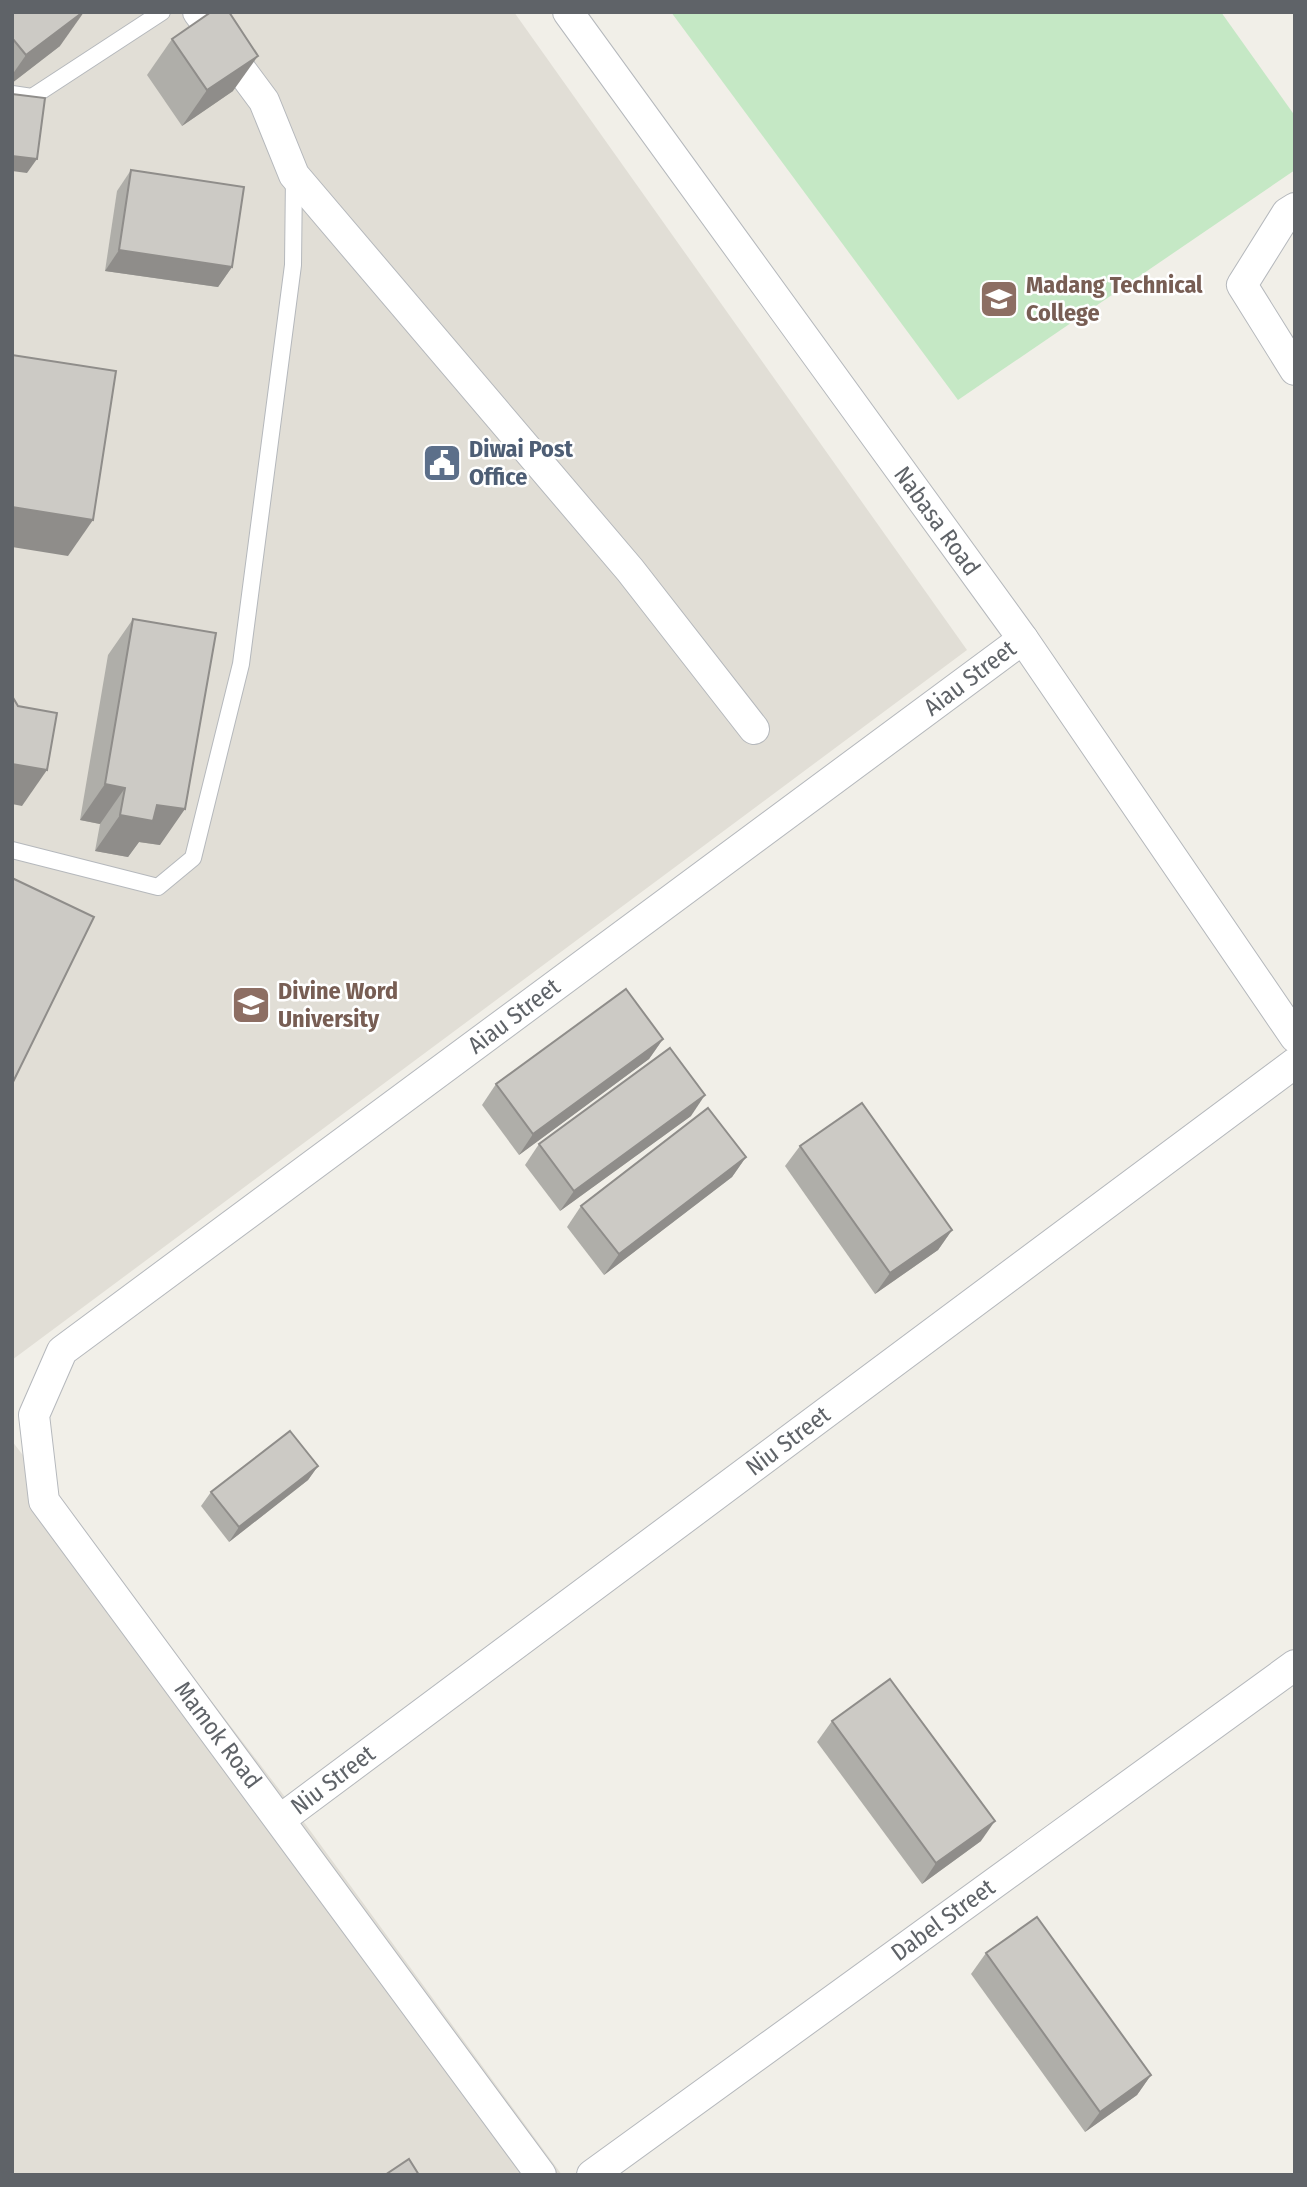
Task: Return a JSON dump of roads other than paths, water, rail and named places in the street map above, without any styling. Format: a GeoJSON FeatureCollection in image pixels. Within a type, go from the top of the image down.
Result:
{"type":"FeatureCollection","features":[{"type":"Feature","properties":{"kind":"street"},"geometry":{"type":"LineString","coordinates":[[198,12],[264,101],[294,175],[630,570],[754,729]]}},
{"type":"Feature","properties":{"kind":"street","name":"Nabasa Road"},"geometry":{"type":"LineString","coordinates":[[568,12],[1023,639],[1295,1037]]}},
{"type":"Feature","properties":{"kind":"street"},"geometry":{"type":"LineString","coordinates":[[1295,208],[1287,213],[1242,285],[1295,370]]}},
{"type":"Feature","properties":{"kind":"street","name":"Aiau Street"},"geometry":{"type":"LineString","coordinates":[[34,1415],[62,1351],[1023,639]]}},
{"type":"Feature","properties":{"kind":"street","name":"Niu Street"},"geometry":{"type":"LineString","coordinates":[[281,1819],[1295,1063]]}},
{"type":"Feature","properties":{"kind":"street","name":"Mamok Road"},"geometry":{"type":"LineString","coordinates":[[34,1415],[44,1501],[541,2175]]}},
{"type":"Feature","properties":{"kind":"street","name":"Dabel Street"},"geometry":{"type":"LineString","coordinates":[[592,2175],[1295,1665]]}},
{"type":"Feature","properties":{"kind":"lane"},"geometry":{"type":"LineString","coordinates":[[12,94],[32,97],[162,12]]}},
{"type":"Feature","properties":{"kind":"lane"},"geometry":{"type":"LineString","coordinates":[[12,850],[158,887],[193,858],[241,664],[293,265],[294,175]]}},
{"type":"Feature","properties":{"kind":"place","name":"Madang Technical College"},"geometry":{"type":"Point","coordinates":[999,299]}},
{"type":"Feature","properties":{"kind":"place","name":"Diwai Post Office"},"geometry":{"type":"Point","coordinates":[442,463]}},
{"type":"Feature","properties":{"kind":"place","name":"Divine Word University"},"geometry":{"type":"Point","coordinates":[251,1005]}}]}
